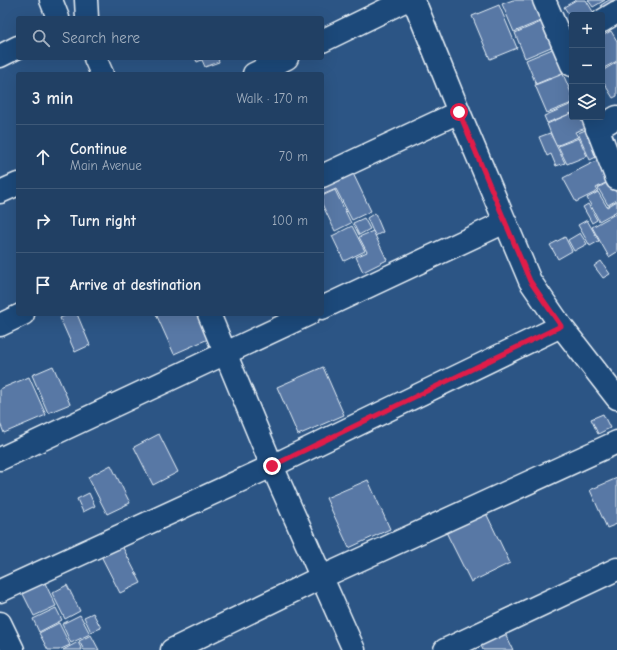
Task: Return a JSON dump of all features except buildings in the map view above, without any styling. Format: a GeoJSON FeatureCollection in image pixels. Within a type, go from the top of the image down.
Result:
{"type":"FeatureCollection","features":[{"type":"Feature","properties":{"kind":"street"},"geometry":{"type":"LineString","coordinates":[[52,0],[57,16]]}},
{"type":"Feature","properties":{"kind":"street"},"geometry":{"type":"LineString","coordinates":[[544,0],[568,41]]}},
{"type":"Feature","properties":{"kind":"street"},"geometry":{"type":"LineString","coordinates":[[324,40],[404,1],[411,2],[417,8],[530,281],[561,326],[617,398]]}},
{"type":"Feature","properties":{"kind":"street"},"geometry":{"type":"LineString","coordinates":[[605,19],[617,12]]}},
{"type":"Feature","properties":{"kind":"street"},"geometry":{"type":"LineString","coordinates":[[0,56],[16,48]]}},
{"type":"Feature","properties":{"kind":"street"},"geometry":{"type":"LineString","coordinates":[[97,60],[101,72]]}},
{"type":"Feature","properties":{"kind":"street"},"geometry":{"type":"LineString","coordinates":[[258,72],[283,60]]}},
{"type":"Feature","properties":{"kind":"street"},"geometry":{"type":"LineString","coordinates":[[324,175],[459,112]]}},
{"type":"Feature","properties":{"kind":"street"},"geometry":{"type":"LineString","coordinates":[[617,117],[595,123],[617,179]]}},
{"type":"Feature","properties":{"kind":"street"},"geometry":{"type":"LineString","coordinates":[[0,192],[16,185]]}},
{"type":"Feature","properties":{"kind":"street"},"geometry":{"type":"LineString","coordinates":[[324,307],[505,222]]}},
{"type":"Feature","properties":{"kind":"street"},"geometry":{"type":"LineString","coordinates":[[0,324],[18,316]]}},
{"type":"Feature","properties":{"kind":"street"},"geometry":{"type":"LineString","coordinates":[[210,316],[272,466],[354,650]]}},
{"type":"Feature","properties":{"kind":"street"},"geometry":{"type":"LineString","coordinates":[[0,459],[305,316]]}},
{"type":"Feature","properties":{"kind":"street"},"geometry":{"type":"LineString","coordinates":[[0,591],[272,466],[561,326]]}},
{"type":"Feature","properties":{"kind":"street"},"geometry":{"type":"LineString","coordinates":[[172,650],[322,577],[617,442]]}},
{"type":"Feature","properties":{"kind":"street"},"geometry":{"type":"LineString","coordinates":[[445,650],[617,568]]}},
{"type":"Feature","properties":{"kind":"street"},"geometry":{"type":"LineString","coordinates":[[0,623],[13,650]]}},
{"type":"Feature","properties":{"kind":"route"},"geometry":{"type":"LineString","coordinates":[[272,466],[561,326],[530,281],[459,112]]}}]}
